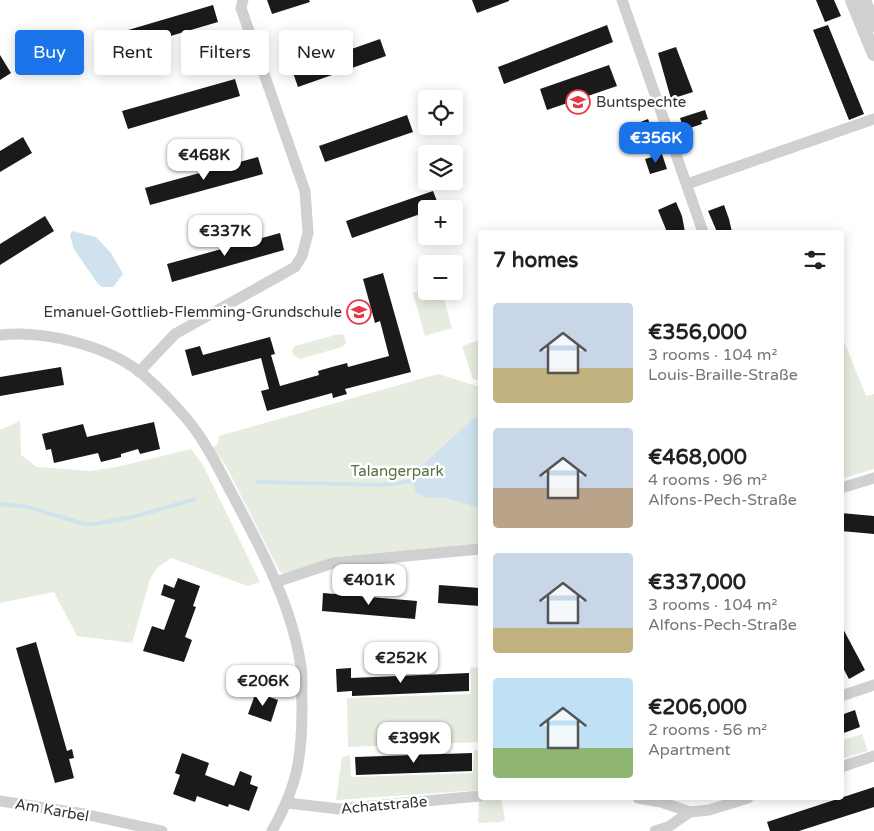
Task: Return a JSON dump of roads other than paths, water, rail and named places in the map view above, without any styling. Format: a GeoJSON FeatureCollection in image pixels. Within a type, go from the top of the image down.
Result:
{"type":"FeatureCollection","features":[{"type":"Feature","properties":{"kind":"street"},"geometry":{"type":"LineString","coordinates":[[139,372],[175,334],[295,267],[302,256],[308,233],[305,191],[241,8],[243,0]]}},
{"type":"Feature","properties":{"kind":"street"},"geometry":{"type":"LineString","coordinates":[[622,0],[702,230]]}},
{"type":"Feature","properties":{"kind":"street"},"geometry":{"type":"LineString","coordinates":[[852,0],[874,54]]}},
{"type":"Feature","properties":{"kind":"street"},"geometry":{"type":"LineString","coordinates":[[864,0],[874,25]]}},
{"type":"Feature","properties":{"kind":"street"},"geometry":{"type":"LineString","coordinates":[[687,184],[874,119]]}},
{"type":"Feature","properties":{"kind":"street"},"geometry":{"type":"LineString","coordinates":[[0,335],[52,336],[93,349],[139,372],[187,418],[215,462],[276,582],[285,606],[301,668],[302,746],[288,803],[272,831]]}},
{"type":"Feature","properties":{"kind":"street"},"geometry":{"type":"LineString","coordinates":[[844,487],[874,478]]}},
{"type":"Feature","properties":{"kind":"street"},"geometry":{"type":"LineString","coordinates":[[276,582],[333,563],[478,549]]}},
{"type":"Feature","properties":{"kind":"street"},"geometry":{"type":"LineString","coordinates":[[844,695],[874,685]]}},
{"type":"Feature","properties":{"kind":"street"},"geometry":{"type":"LineString","coordinates":[[844,766],[874,756]]}},
{"type":"Feature","properties":{"kind":"street","name":"Achatstraße"},"geometry":{"type":"LineString","coordinates":[[288,803],[339,809],[478,796]]}},
{"type":"Feature","properties":{"kind":"street"},"geometry":{"type":"LineString","coordinates":[[650,800],[690,812],[709,810],[742,800]]}},
{"type":"Feature","properties":{"kind":"street","name":"Am Karbel"},"geometry":{"type":"LineString","coordinates":[[0,801],[84,814],[162,831]]}},
{"type":"Feature","properties":{"kind":"street"},"geometry":{"type":"LineString","coordinates":[[655,831],[668,827],[690,812]]}},
{"type":"Feature","properties":{"kind":"water"},"geometry":{"type":"Polygon","coordinates":[[[72,231],[96,237],[111,253],[123,274],[113,287],[102,287],[98,284],[74,249],[70,236],[72,231]]]}},
{"type":"Feature","properties":{"kind":"water"},"geometry":{"type":"Polygon","coordinates":[[[478,418],[478,507],[446,498],[427,498],[416,492],[412,481],[414,473],[473,419],[478,418]]]}},
{"type":"Feature","properties":{"kind":"waterway"},"geometry":{"type":"LineString","coordinates":[[258,482],[384,485],[412,481]]}},
{"type":"Feature","properties":{"kind":"waterway"},"geometry":{"type":"LineString","coordinates":[[0,504],[28,507],[84,524],[95,524],[137,516],[195,499]]}},
{"type":"Feature","properties":{"kind":"place","name":"Buntspechte"},"geometry":{"type":"Point","coordinates":[578,102]}},
{"type":"Feature","properties":{"kind":"place","name":"Emanuel-Gottlieb-Flemming-Grundschule"},"geometry":{"type":"Point","coordinates":[359,312]}},
{"type":"Feature","properties":{"kind":"park label","name":"Talangerpark"},"geometry":{"type":"Point","coordinates":[397,471]}}]}
